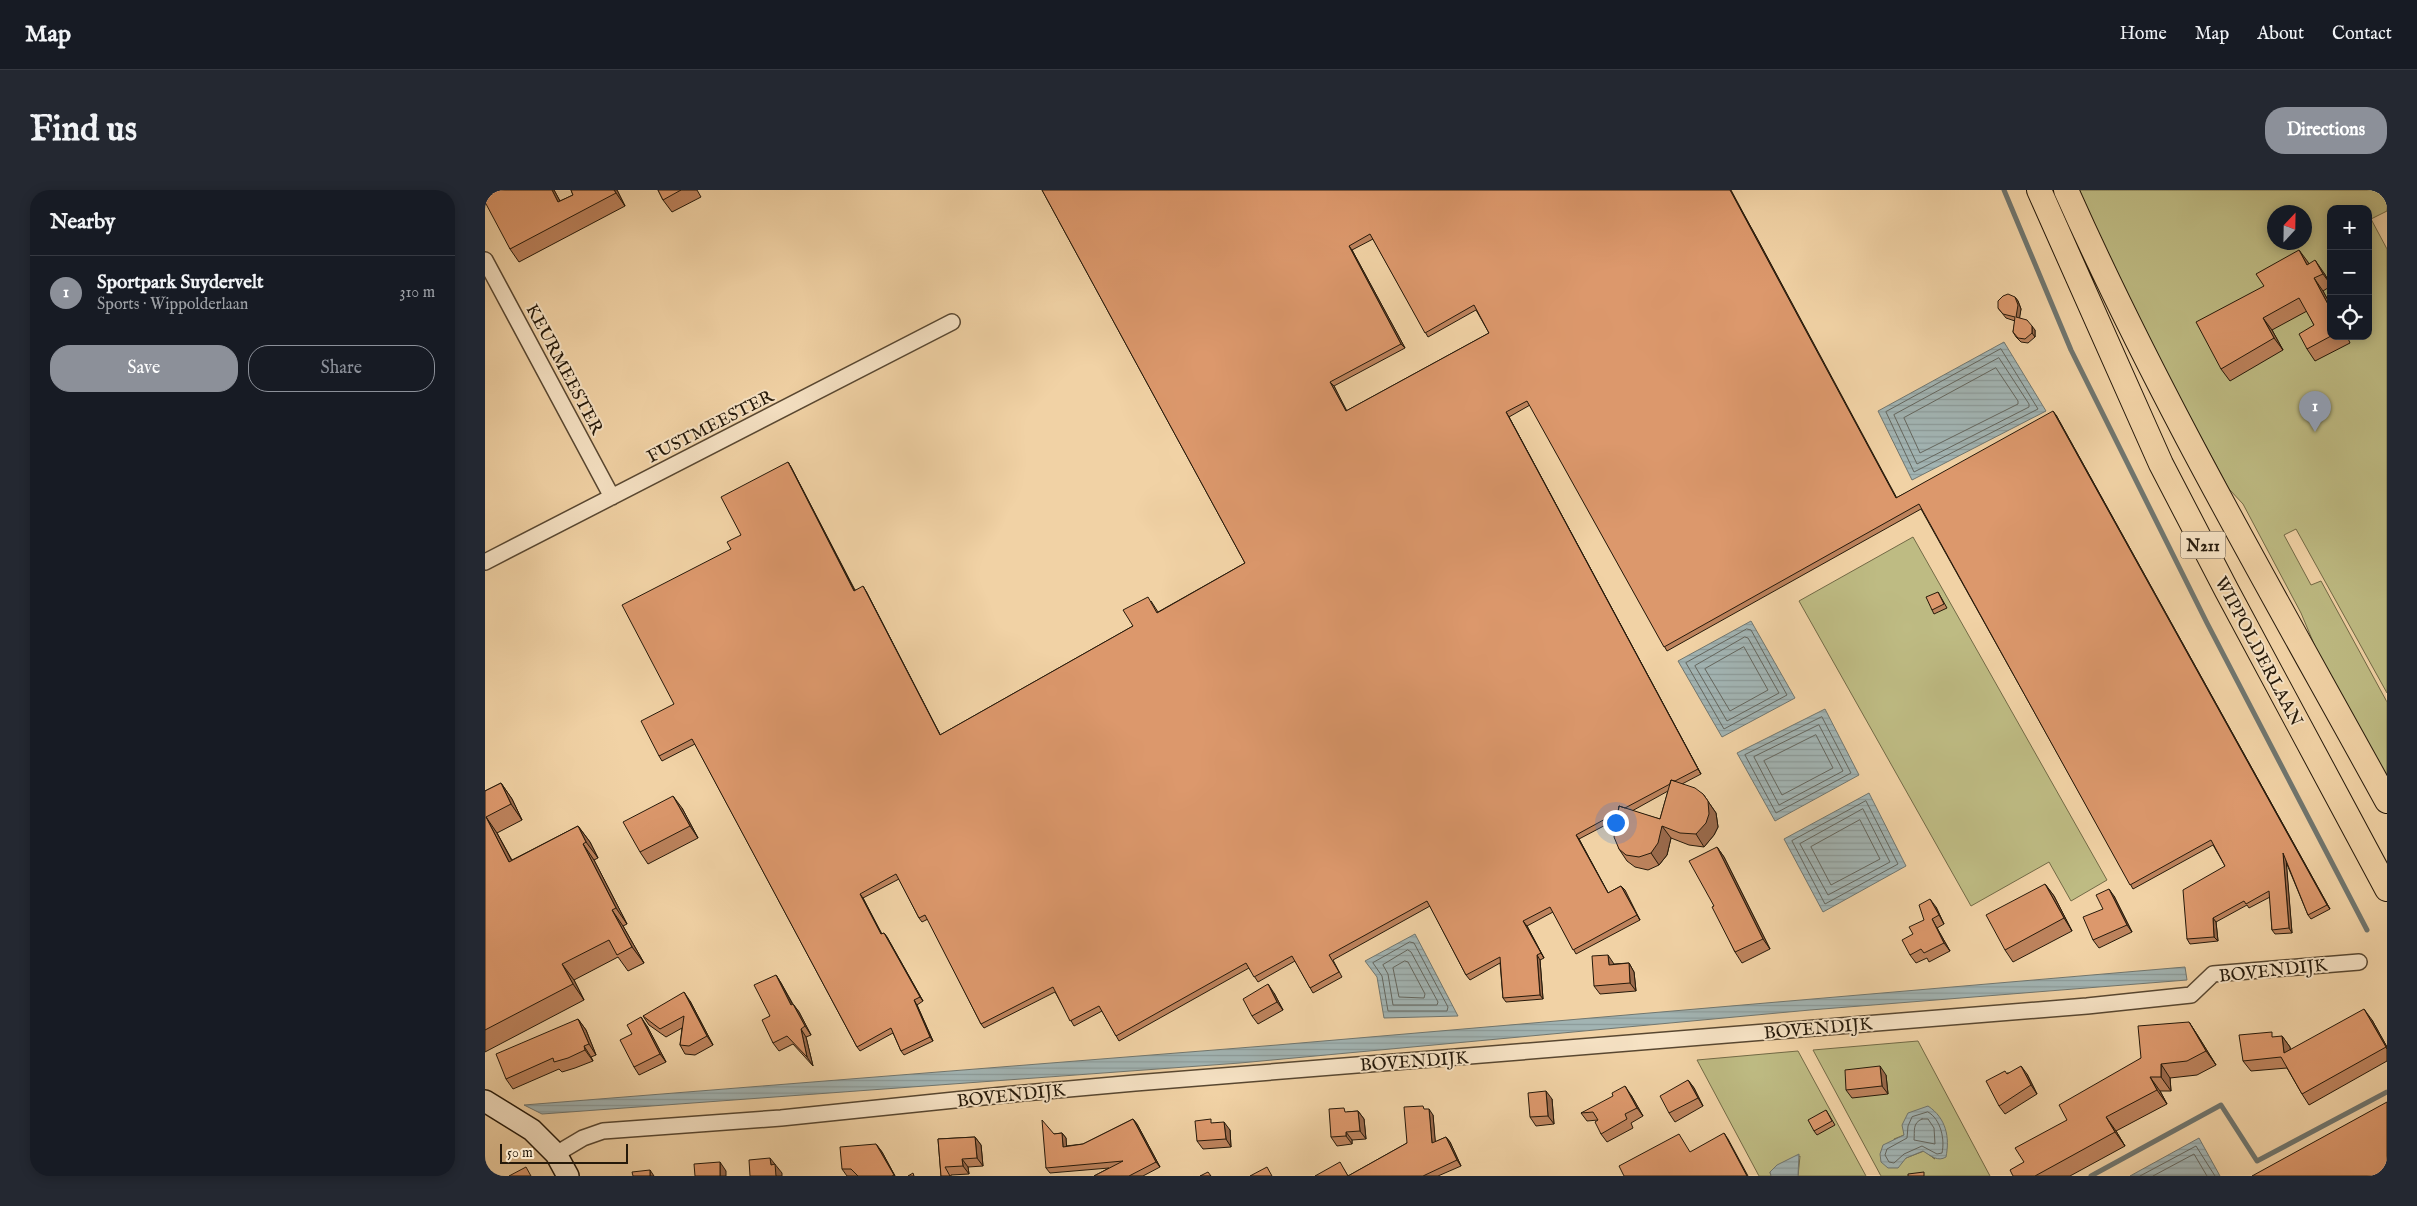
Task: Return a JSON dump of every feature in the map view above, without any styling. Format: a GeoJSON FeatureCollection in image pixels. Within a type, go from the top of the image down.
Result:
{"type":"FeatureCollection","features":[{"type":"Feature","properties":{"kind":"main road","name":"WIPPOLDERLAAN"},"geometry":{"type":"LineString","coordinates":[[2039,190],[2161,464],[2250,635],[2387,889]]}},
{"type":"Feature","properties":{"kind":"main road","name":"N211"},"geometry":{"type":"LineString","coordinates":[[2066,190],[2189,445],[2387,801]]}},
{"type":"Feature","properties":{"kind":"street","name":"KEURMEESTER"},"geometry":{"type":"LineString","coordinates":[[485,260],[612,497]]}},
{"type":"Feature","properties":{"kind":"street","name":"FUSTMEESTER"},"geometry":{"type":"LineString","coordinates":[[485,562],[952,322]]}},
{"type":"Feature","properties":{"kind":"street","name":"BOVENDIJK"},"geometry":{"type":"LineString","coordinates":[[557,1154],[583,1138],[603,1131],[781,1118],[1097,1086],[2087,1006],[2191,995],[2213,974],[2359,962]]}},
{"type":"Feature","properties":{"kind":"street"},"geometry":{"type":"LineString","coordinates":[[485,1101],[532,1130],[557,1154],[568,1176]]}},
{"type":"Feature","properties":{"kind":"shaded area"},"geometry":{"type":"Polygon","coordinates":[[[2078,190],[2387,190],[2387,211],[2372,218],[2372,205],[2327,205],[2327,340],[2372,340],[2372,221],[2387,249],[2387,693],[2296,529],[2284,535],[2311,585],[2321,581],[2387,702],[2387,778],[2317,651],[2301,613],[2243,504],[2229,489],[2144,331],[2078,190]]]}},
{"type":"Feature","properties":{"kind":"shaded area"},"geometry":{"type":"Polygon","coordinates":[[[1913,537],[2107,880],[2071,901],[2049,862],[1971,906],[1799,601],[1913,537]]]}},
{"type":"Feature","properties":{"kind":"shaded area"},"geometry":{"type":"Polygon","coordinates":[[[1918,1041],[1990,1176],[1881,1176],[1813,1050],[1918,1041]],[[1904,1135],[1894,1139],[1900,1164],[1906,1158],[1924,1151],[1935,1159],[1904,1135]]]}},
{"type":"Feature","properties":{"kind":"shaded area"},"geometry":{"type":"Polygon","coordinates":[[[1798,1051],[1866,1176],[1798,1176],[1800,1156],[1770,1172],[1771,1176],[1759,1176],[1697,1060],[1798,1051]]]}},
{"type":"Feature","properties":{"kind":"water"},"geometry":{"type":"Polygon","coordinates":[[[2004,342],[2046,411],[1912,480],[1878,411],[2004,342]]]}},
{"type":"Feature","properties":{"kind":"water"},"geometry":{"type":"Polygon","coordinates":[[[1751,621],[1795,698],[1722,737],[1678,661],[1751,621]]]}},
{"type":"Feature","properties":{"kind":"water"},"geometry":{"type":"Polygon","coordinates":[[[1825,709],[1859,775],[1775,821],[1737,753],[1825,709]]]}},
{"type":"Feature","properties":{"kind":"water"},"geometry":{"type":"Polygon","coordinates":[[[1869,793],[1906,866],[1823,912],[1784,839],[1869,793]]]}},
{"type":"Feature","properties":{"kind":"water"},"geometry":{"type":"Polygon","coordinates":[[[1415,934],[1458,1016],[1384,1018],[1377,977],[1365,961],[1415,934]]]}},
{"type":"Feature","properties":{"kind":"water"},"geometry":{"type":"Polygon","coordinates":[[[2185,967],[2187,980],[1810,1010],[1240,1063],[542,1114],[524,1105],[1277,1045],[2185,967]]]}},
{"type":"Feature","properties":{"kind":"water"},"geometry":{"type":"Polygon","coordinates":[[[1928,1106],[1943,1122],[1947,1135],[1946,1157],[1937,1159],[1923,1151],[1906,1158],[1898,1168],[1888,1168],[1881,1162],[1880,1154],[1883,1145],[1904,1135],[1902,1125],[1908,1113],[1928,1106]]]}},
{"type":"Feature","properties":{"kind":"water"},"geometry":{"type":"Polygon","coordinates":[[[2199,1138],[2220,1176],[2130,1176],[2199,1138]]]}},
{"type":"Feature","properties":{"kind":"water"},"geometry":{"type":"Polygon","coordinates":[[[1799,1154],[1798,1176],[1771,1176],[1770,1172],[1777,1165],[1799,1154]]]}},
{"type":"Feature","properties":{"kind":"building"},"geometry":{"type":"Polygon","coordinates":[[[491,190],[552,190],[558,202],[573,195],[571,190],[614,190],[616,193],[510,249],[485,202],[485,193],[491,190]]]}},
{"type":"Feature","properties":{"kind":"building"},"geometry":{"type":"Polygon","coordinates":[[[658,190],[681,190],[663,200],[658,190]]]}},
{"type":"Feature","properties":{"kind":"building"},"geometry":{"type":"Polygon","coordinates":[[[1042,190],[1730,190],[1896,498],[2053,411],[2327,905],[2308,915],[2283,853],[2289,928],[2272,930],[2269,891],[2246,904],[2244,901],[2213,918],[2214,937],[2187,939],[2183,890],[2225,866],[2211,840],[2130,885],[1919,504],[1664,647],[1527,401],[1506,412],[1698,769],[1675,781],[1671,780],[1670,784],[1625,808],[1619,806],[1618,812],[1576,835],[1608,893],[1621,886],[1637,915],[1573,950],[1550,907],[1523,921],[1541,953],[1537,955],[1540,995],[1503,998],[1500,957],[1466,975],[1427,901],[1329,955],[1339,972],[1310,988],[1292,956],[1254,977],[1246,963],[1116,1036],[1099,1006],[1070,1021],[1053,987],[981,1024],[925,915],[919,918],[896,874],[860,894],[881,934],[884,933],[920,997],[914,1000],[930,1037],[901,1051],[891,1028],[857,1047],[692,739],[659,756],[641,721],[674,704],[622,605],[731,549],[727,542],[741,535],[721,497],[788,462],[854,591],[863,586],[940,735],[1133,626],[1123,610],[1148,597],[1157,613],[1245,563],[1042,190]],[[1370,234],[1349,246],[1401,344],[1330,382],[1346,411],[1489,333],[1474,305],[1425,333],[1370,234]]]}},
{"type":"Feature","properties":{"kind":"building"},"geometry":{"type":"Polygon","coordinates":[[[2299,250],[2307,265],[2315,260],[2323,274],[2314,278],[2327,302],[2327,338],[2307,349],[2299,334],[2314,325],[2299,298],[2263,318],[2274,338],[2221,369],[2196,322],[2264,286],[2256,274],[2299,250]]]}},
{"type":"Feature","properties":{"kind":"building"},"geometry":{"type":"Polygon","coordinates":[[[2008,294],[2015,297],[2018,305],[2016,317],[2027,320],[2032,326],[2032,333],[2025,339],[2018,338],[2013,332],[2015,317],[2003,314],[1998,308],[1998,301],[2008,294]]]}},
{"type":"Feature","properties":{"kind":"building"},"geometry":{"type":"Polygon","coordinates":[[[1938,592],[1944,604],[1932,610],[1926,597],[1938,592]]]}},
{"type":"Feature","properties":{"kind":"building"},"geometry":{"type":"Polygon","coordinates":[[[1671,780],[1695,788],[1703,794],[1708,801],[1709,814],[1706,823],[1696,834],[1680,833],[1662,826],[1658,843],[1651,853],[1639,857],[1626,855],[1619,849],[1614,837],[1619,806],[1660,819],[1671,780]]]}},
{"type":"Feature","properties":{"kind":"building"},"geometry":{"type":"Polygon","coordinates":[[[501,783],[511,804],[486,817],[509,862],[578,826],[586,842],[583,844],[616,908],[612,910],[632,947],[617,955],[609,940],[562,964],[573,984],[485,1030],[485,791],[501,783]]]}},
{"type":"Feature","properties":{"kind":"building"},"geometry":{"type":"Polygon","coordinates":[[[673,796],[690,826],[640,852],[623,822],[673,796]]]}},
{"type":"Feature","properties":{"kind":"building"},"geometry":{"type":"Polygon","coordinates":[[[1717,847],[1763,939],[1735,952],[1712,907],[1714,906],[1689,861],[1717,847]]]}},
{"type":"Feature","properties":{"kind":"building"},"geometry":{"type":"Polygon","coordinates":[[[2045,884],[2064,918],[2005,950],[1986,915],[2045,884]]]}},
{"type":"Feature","properties":{"kind":"building"},"geometry":{"type":"Polygon","coordinates":[[[2109,889],[2127,925],[2093,940],[2083,917],[2103,909],[2096,895],[2109,889]]]}},
{"type":"Feature","properties":{"kind":"building"},"geometry":{"type":"Polygon","coordinates":[[[1930,899],[1939,915],[1932,919],[1944,943],[1924,953],[1921,949],[1910,955],[1902,940],[1913,934],[1909,927],[1924,920],[1919,905],[1930,899]]]}},
{"type":"Feature","properties":{"kind":"building"},"geometry":{"type":"Polygon","coordinates":[[[1608,955],[1609,965],[1629,963],[1630,983],[1594,986],[1592,956],[1608,955]]]}},
{"type":"Feature","properties":{"kind":"building"},"geometry":{"type":"Polygon","coordinates":[[[776,975],[791,1005],[793,1004],[805,1026],[801,1029],[807,1057],[787,1036],[773,1043],[762,1020],[770,1016],[754,985],[776,975]]]}},
{"type":"Feature","properties":{"kind":"building"},"geometry":{"type":"Polygon","coordinates":[[[1268,984],[1277,1002],[1252,1016],[1243,999],[1268,984]]]}},
{"type":"Feature","properties":{"kind":"building"},"geometry":{"type":"Polygon","coordinates":[[[684,992],[707,1036],[689,1046],[680,1045],[684,1016],[660,1029],[643,1016],[684,992]]]}},
{"type":"Feature","properties":{"kind":"building"},"geometry":{"type":"Polygon","coordinates":[[[2364,1009],[2386,1047],[2302,1094],[2281,1057],[2243,1061],[2239,1035],[2272,1032],[2272,1037],[2282,1036],[2284,1053],[2364,1009]]]}},
{"type":"Feature","properties":{"kind":"building"},"geometry":{"type":"Polygon","coordinates":[[[641,1017],[660,1054],[634,1067],[620,1040],[632,1034],[627,1025],[641,1017]]]}},
{"type":"Feature","properties":{"kind":"building"},"geometry":{"type":"Polygon","coordinates":[[[578,1019],[589,1044],[584,1046],[585,1050],[554,1062],[553,1058],[506,1079],[496,1054],[578,1019]]]}},
{"type":"Feature","properties":{"kind":"building"},"geometry":{"type":"Polygon","coordinates":[[[2189,1022],[2206,1051],[2187,1061],[2161,1064],[2161,1077],[2150,1077],[2157,1090],[2106,1117],[2115,1132],[2035,1176],[2013,1176],[2010,1170],[2024,1162],[2015,1148],[2067,1120],[2059,1105],[2141,1058],[2138,1026],[2189,1022]]]}},
{"type":"Feature","properties":{"kind":"building"},"geometry":{"type":"Polygon","coordinates":[[[1880,1066],[1882,1086],[1846,1090],[1845,1070],[1880,1066]]]}},
{"type":"Feature","properties":{"kind":"building"},"geometry":{"type":"Polygon","coordinates":[[[2021,1066],[2031,1085],[1999,1106],[1986,1081],[2005,1071],[2007,1074],[2021,1066]]]}},
{"type":"Feature","properties":{"kind":"building"},"geometry":{"type":"Polygon","coordinates":[[[1688,1080],[1698,1098],[1669,1113],[1660,1096],[1688,1080]]]}},
{"type":"Feature","properties":{"kind":"building"},"geometry":{"type":"Polygon","coordinates":[[[1625,1086],[1637,1108],[1625,1114],[1627,1119],[1601,1134],[1595,1122],[1598,1120],[1593,1112],[1581,1113],[1613,1096],[1612,1093],[1625,1086]]]}},
{"type":"Feature","properties":{"kind":"building"},"geometry":{"type":"Polygon","coordinates":[[[1546,1091],[1548,1116],[1530,1117],[1528,1093],[1546,1091]]]}},
{"type":"Feature","properties":{"kind":"building"},"geometry":{"type":"Polygon","coordinates":[[[2387,1102],[2387,1176],[2252,1176],[2387,1102]]]}},
{"type":"Feature","properties":{"kind":"building"},"geometry":{"type":"Polygon","coordinates":[[[1423,1106],[1424,1109],[1429,1109],[1432,1143],[1446,1137],[1457,1160],[1423,1176],[1348,1176],[1407,1143],[1404,1107],[1423,1106]]]}},
{"type":"Feature","properties":{"kind":"building"},"geometry":{"type":"Polygon","coordinates":[[[1344,1108],[1345,1112],[1358,1111],[1360,1131],[1346,1132],[1346,1136],[1331,1137],[1329,1109],[1344,1108]]]}},
{"type":"Feature","properties":{"kind":"building"},"geometry":{"type":"Polygon","coordinates":[[[1826,1110],[1832,1121],[1814,1131],[1808,1120],[1826,1110]]]}},
{"type":"Feature","properties":{"kind":"building"},"geometry":{"type":"Polygon","coordinates":[[[1133,1119],[1156,1162],[1129,1176],[1094,1176],[1123,1161],[1046,1168],[1042,1120],[1054,1134],[1062,1133],[1063,1147],[1083,1144],[1133,1119]]]}},
{"type":"Feature","properties":{"kind":"building"},"geometry":{"type":"Polygon","coordinates":[[[1211,1119],[1211,1123],[1224,1122],[1226,1139],[1197,1141],[1195,1121],[1211,1119]]]}},
{"type":"Feature","properties":{"kind":"building"},"geometry":{"type":"Polygon","coordinates":[[[1724,1133],[1747,1176],[1624,1176],[1619,1166],[1679,1134],[1690,1152],[1724,1133]]]}},
{"type":"Feature","properties":{"kind":"building"},"geometry":{"type":"Polygon","coordinates":[[[975,1137],[977,1158],[962,1159],[963,1166],[945,1167],[950,1176],[941,1176],[938,1139],[975,1137]]]}},
{"type":"Feature","properties":{"kind":"building"},"geometry":{"type":"Polygon","coordinates":[[[876,1144],[894,1175],[858,1176],[851,1169],[842,1169],[840,1147],[876,1144]]]}},
{"type":"Feature","properties":{"kind":"building"},"geometry":{"type":"Polygon","coordinates":[[[770,1158],[771,1165],[775,1164],[776,1176],[750,1176],[749,1160],[770,1158]]]}},
{"type":"Feature","properties":{"kind":"building"},"geometry":{"type":"Polygon","coordinates":[[[720,1162],[720,1176],[695,1176],[694,1164],[720,1162]]]}},
{"type":"Feature","properties":{"kind":"building"},"geometry":{"type":"Polygon","coordinates":[[[1340,1162],[1348,1176],[1315,1176],[1340,1162]]]}},
{"type":"Feature","properties":{"kind":"building"},"geometry":{"type":"Polygon","coordinates":[[[526,1167],[531,1176],[509,1176],[526,1167]]]}},
{"type":"Feature","properties":{"kind":"building"},"geometry":{"type":"Polygon","coordinates":[[[1267,1167],[1272,1176],[1250,1176],[1267,1167]]]}},
{"type":"Feature","properties":{"kind":"building"},"geometry":{"type":"Polygon","coordinates":[[[650,1170],[650,1176],[633,1176],[632,1172],[650,1170]]]}},
{"type":"Feature","properties":{"kind":"building"},"geometry":{"type":"Polygon","coordinates":[[[1208,1172],[1211,1176],[1200,1176],[1208,1172]]]}},
{"type":"Feature","properties":{"kind":"building"},"geometry":{"type":"Polygon","coordinates":[[[1924,1172],[1924,1176],[1908,1176],[1908,1174],[1924,1172]]]}},
{"type":"Feature","properties":{"kind":"waterway"},"geometry":{"type":"LineString","coordinates":[[2004,190],[2071,350],[2207,623],[2367,930]]}},
{"type":"Feature","properties":{"kind":"waterway"},"geometry":{"type":"LineString","coordinates":[[2091,1176],[2221,1105],[2257,1161],[2387,1092]]}},
{"type":"Feature","properties":{"kind":"place","name":"Sportpark Suydervelt"},"geometry":{"type":"Point","coordinates":[2315,432]}}]}
